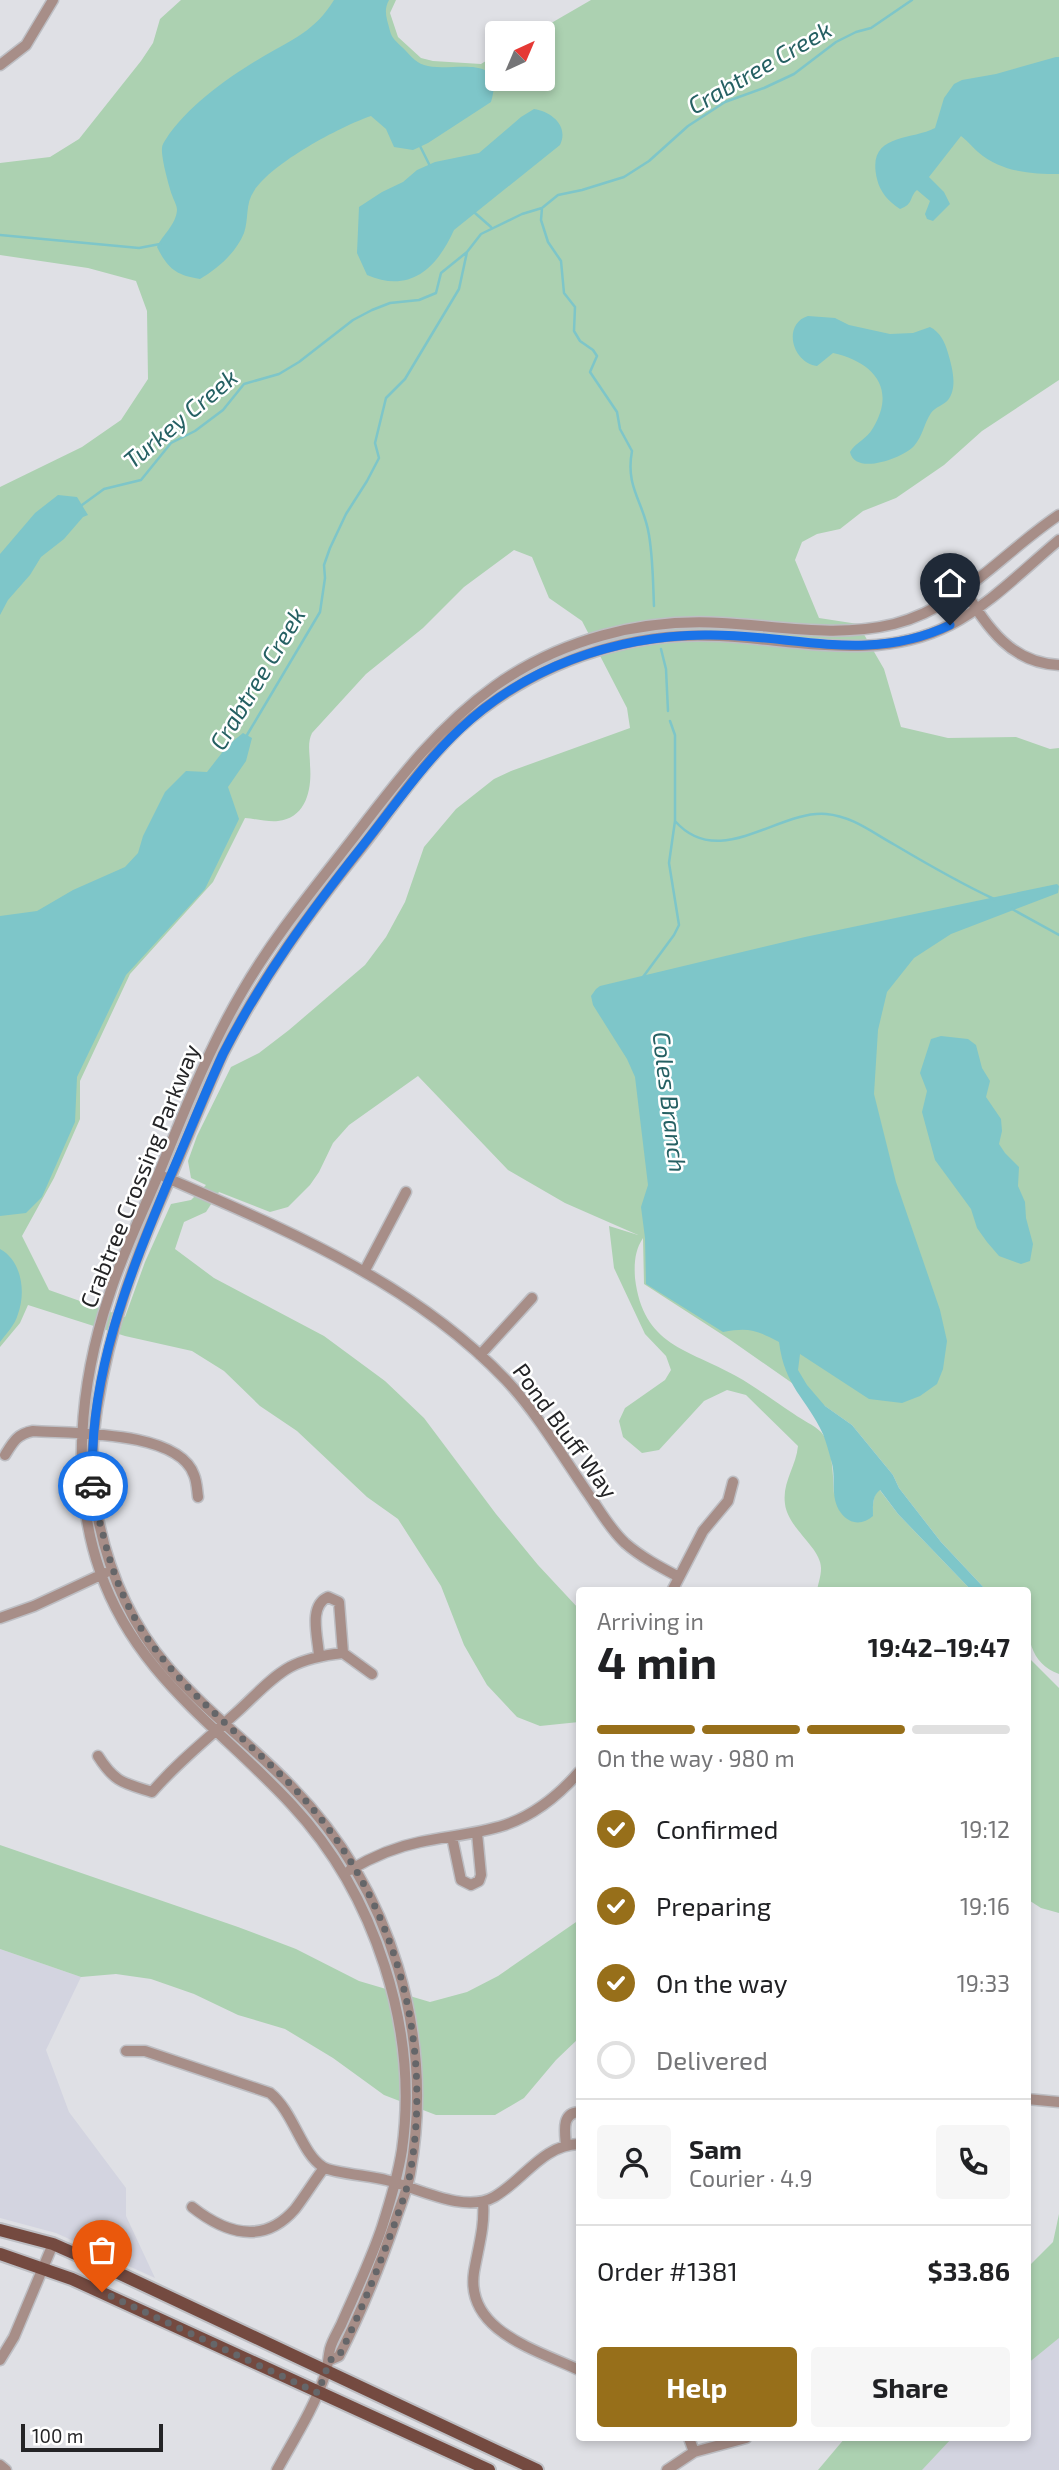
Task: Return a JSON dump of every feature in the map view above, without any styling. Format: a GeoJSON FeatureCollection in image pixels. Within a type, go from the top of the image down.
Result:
{"type":"FeatureCollection","features":[{"type":"Feature","properties":{"kind":"main road"},"geometry":{"type":"LineString","coordinates":[[0,2230],[53,2244],[328,2365],[537,2470]]}},
{"type":"Feature","properties":{"kind":"main road"},"geometry":{"type":"LineString","coordinates":[[0,2254],[43,2267],[102,2292],[489,2470]]}},
{"type":"Feature","properties":{"kind":"street"},"geometry":{"type":"LineString","coordinates":[[0,65],[26,45],[53,0]]}},
{"type":"Feature","properties":{"kind":"street","name":"Crabtree Crossing Parkway"},"geometry":{"type":"LineString","coordinates":[[277,2470],[318,2393],[328,2365],[330,2349],[375,2246],[395,2182],[403,2145],[405,2091],[397,2017],[379,1946],[344,1874],[322,1841],[292,1805],[170,1688],[125,1626],[101,1575],[85,1504],[91,1364],[102,1318],[120,1264],[220,1031],[244,988],[276,939],[410,764],[450,722],[497,684],[527,665],[576,644],[632,629],[698,622],[850,631],[911,619],[964,591],[1059,515]]}},
{"type":"Feature","properties":{"kind":"street","name":"Crabtree Crossing Parkway"},"geometry":{"type":"LineString","coordinates":[[328,2365],[339,2356],[374,2280],[407,2187],[416,2116],[413,2032],[405,1989],[390,1939],[367,1891],[340,1845],[307,1802],[191,1691],[159,1656],[133,1617],[111,1570],[94,1492],[92,1451],[88,1435],[114,1322],[135,1262],[223,1054],[281,952],[429,761],[460,728],[487,706],[548,669],[582,654],[624,643],[708,634],[822,645],[884,645],[928,634],[976,610],[1059,540]]}},
{"type":"Feature","properties":{"kind":"street"},"geometry":{"type":"LineString","coordinates":[[964,591],[1004,644],[1031,661],[1059,665]]}},
{"type":"Feature","properties":{"kind":"street","name":"Pond Bluff Way"},"geometry":{"type":"LineString","coordinates":[[158,1174],[365,1270],[403,1294],[481,1355],[523,1400],[623,1541],[645,1558],[679,1577]]}},
{"type":"Feature","properties":{"kind":"street"},"geometry":{"type":"LineString","coordinates":[[365,1270],[407,1192]]}},
{"type":"Feature","properties":{"kind":"street"},"geometry":{"type":"LineString","coordinates":[[481,1355],[532,1298]]}},
{"type":"Feature","properties":{"kind":"street"},"geometry":{"type":"LineString","coordinates":[[5,1455],[14,1439],[22,1433],[33,1431],[134,1438],[168,1451],[191,1471],[195,1476],[198,1497]]}},
{"type":"Feature","properties":{"kind":"street"},"geometry":{"type":"LineString","coordinates":[[674,1587],[703,1531],[728,1501],[733,1482]]}},
{"type":"Feature","properties":{"kind":"street"},"geometry":{"type":"LineString","coordinates":[[0,1618],[34,1606],[111,1570]]}},
{"type":"Feature","properties":{"kind":"street"},"geometry":{"type":"LineString","coordinates":[[319,1656],[316,1609],[321,1601],[328,1597],[339,1602],[342,1653]]}},
{"type":"Feature","properties":{"kind":"street"},"geometry":{"type":"LineString","coordinates":[[99,1756],[117,1780],[152,1792],[215,1732],[289,1668],[319,1656],[342,1653],[372,1674]]}},
{"type":"Feature","properties":{"kind":"street"},"geometry":{"type":"LineString","coordinates":[[344,1874],[370,1858],[394,1849],[506,1825],[559,1793],[576,1775]]}},
{"type":"Feature","properties":{"kind":"street"},"geometry":{"type":"LineString","coordinates":[[452,1837],[458,1874],[461,1880],[471,1885],[479,1881],[481,1875],[477,1833]]}},
{"type":"Feature","properties":{"kind":"street"},"geometry":{"type":"LineString","coordinates":[[126,2051],[145,2051],[270,2093],[282,2104],[314,2158],[324,2168],[395,2182],[442,2197],[483,2202],[507,2189],[545,2155],[576,2144]]}},
{"type":"Feature","properties":{"kind":"street"},"geometry":{"type":"LineString","coordinates":[[1031,2099],[1059,2102]]}},
{"type":"Feature","properties":{"kind":"street"},"geometry":{"type":"LineString","coordinates":[[566,2146],[565,2124],[568,2117],[576,2112]]}},
{"type":"Feature","properties":{"kind":"street"},"geometry":{"type":"LineString","coordinates":[[192,2207],[222,2228],[242,2231],[263,2229],[280,2222],[295,2208],[324,2168]]}},
{"type":"Feature","properties":{"kind":"street"},"geometry":{"type":"LineString","coordinates":[[483,2202],[483,2235],[474,2274],[475,2297],[481,2311],[504,2334],[576,2369]]}},
{"type":"Feature","properties":{"kind":"street"},"geometry":{"type":"LineString","coordinates":[[0,2360],[14,2337],[53,2244]]}},
{"type":"Feature","properties":{"kind":"street"},"geometry":{"type":"LineString","coordinates":[[690,2441],[694,2452]]}},
{"type":"Feature","properties":{"kind":"street"},"geometry":{"type":"LineString","coordinates":[[667,2470],[694,2452],[735,2441]]}},
{"type":"Feature","properties":{"kind":"street"},"geometry":{"type":"LineString","coordinates":[[0,2465],[6,2470]]}},
{"type":"Feature","properties":{"kind":"shaded area"},"geometry":{"type":"Polygon","coordinates":[[[0,1949],[81,1977],[46,2050],[69,2112],[126,2188],[126,2216],[155,2278],[56,2233],[0,2218],[0,1949]]]}},
{"type":"Feature","properties":{"kind":"shaded area"},"geometry":{"type":"Polygon","coordinates":[[[1059,2256],[1059,2470],[836,2470],[867,2441],[1031,2441],[1031,2282],[1059,2256]]]}},
{"type":"Feature","properties":{"kind":"green space"},"geometry":{"type":"Polygon","coordinates":[[[181,0],[396,0],[390,13],[398,37],[421,58],[481,64],[485,62],[485,91],[555,91],[555,21],[591,0],[1059,0],[1059,380],[982,431],[944,465],[896,498],[863,511],[840,529],[817,534],[802,542],[795,560],[819,618],[858,624],[884,669],[901,727],[948,738],[1016,737],[1050,749],[1059,748],[1059,1674],[1047,1668],[1033,1650],[1031,1587],[983,1587],[941,1542],[899,1488],[893,1475],[852,1425],[729,1339],[644,1284],[643,1238],[636,1257],[635,1278],[647,1318],[658,1332],[685,1351],[743,1380],[818,1429],[825,1438],[830,1453],[834,1494],[873,1516],[874,1498],[879,1489],[898,1514],[968,1587],[818,1587],[820,1561],[792,1522],[785,1504],[785,1489],[798,1446],[746,1395],[727,1390],[704,1401],[659,1450],[642,1453],[623,1437],[619,1421],[625,1408],[665,1380],[671,1370],[666,1356],[645,1334],[614,1268],[609,1226],[638,1235],[565,1203],[508,1170],[418,1076],[349,1125],[333,1143],[310,1185],[288,1207],[270,1212],[219,1192],[206,1212],[184,1222],[175,1249],[214,1278],[324,1336],[385,1381],[424,1418],[496,1514],[576,1606],[576,1722],[540,1726],[517,1717],[487,1685],[464,1645],[441,1586],[398,1519],[367,1497],[297,1431],[260,1406],[224,1371],[192,1351],[125,1336],[28,1305],[20,1323],[0,1347],[0,487],[82,447],[121,420],[148,379],[147,311],[136,281],[88,268],[0,255],[0,163],[50,157],[79,139],[153,43],[160,19],[181,0]],[[514,550],[464,587],[423,628],[366,674],[312,733],[309,745],[310,783],[301,808],[288,819],[278,821],[245,818],[213,882],[130,974],[80,1081],[80,1119],[54,1178],[22,1236],[49,1290],[125,1317],[145,1262],[171,1204],[191,1200],[206,1185],[191,1178],[188,1161],[197,1136],[231,1067],[259,1053],[365,965],[386,937],[405,902],[424,847],[456,809],[494,779],[511,771],[630,728],[627,708],[582,621],[549,598],[532,557],[514,550]]]}},
{"type":"Feature","properties":{"kind":"green space"},"geometry":{"type":"Polygon","coordinates":[[[1031,1660],[1059,1688],[1059,1913],[1041,1908],[1031,1902],[1031,1660]]]}},
{"type":"Feature","properties":{"kind":"green space"},"geometry":{"type":"Polygon","coordinates":[[[0,1845],[238,1927],[296,1949],[359,1981],[430,2002],[467,1992],[498,1976],[576,1922],[576,2041],[524,2098],[495,2115],[436,2115],[384,2095],[333,2058],[285,2029],[238,2015],[194,1994],[151,1979],[116,1974],[81,1977],[0,1949],[0,1845]]]}},
{"type":"Feature","properties":{"kind":"green space"},"geometry":{"type":"Polygon","coordinates":[[[1059,2214],[1059,2338],[1031,2361],[1031,2264],[1053,2242],[1059,2214]]]}},
{"type":"Feature","properties":{"kind":"green space"},"geometry":{"type":"Polygon","coordinates":[[[842,2441],[949,2441],[922,2470],[818,2470],[842,2441]]]}},
{"type":"Feature","properties":{"kind":"water"},"geometry":{"type":"Polygon","coordinates":[[[334,0],[389,0],[386,8],[391,34],[415,60],[435,67],[483,69],[485,91],[493,91],[491,102],[413,150],[394,147],[386,129],[371,116],[325,137],[275,169],[254,191],[249,201],[244,233],[225,260],[200,279],[179,273],[169,266],[157,247],[174,220],[177,210],[164,165],[164,142],[210,92],[303,33],[327,11],[334,0]]]}},
{"type":"Feature","properties":{"kind":"water"},"geometry":{"type":"Polygon","coordinates":[[[1059,57],[1059,174],[1006,168],[987,159],[961,136],[929,177],[944,192],[950,204],[933,221],[927,219],[925,214],[930,201],[917,190],[909,203],[900,209],[885,196],[877,179],[875,164],[878,153],[892,141],[935,128],[944,98],[954,84],[1059,57]]]}},
{"type":"Feature","properties":{"kind":"water"},"geometry":{"type":"Polygon","coordinates":[[[534,109],[547,113],[557,121],[562,132],[560,145],[454,230],[439,256],[420,274],[396,281],[367,275],[357,253],[359,207],[403,182],[417,170],[435,162],[479,153],[534,109]]]}},
{"type":"Feature","properties":{"kind":"water"},"geometry":{"type":"Polygon","coordinates":[[[808,316],[835,318],[849,325],[890,334],[913,333],[930,327],[939,335],[951,364],[953,389],[948,400],[931,413],[917,442],[908,451],[890,460],[870,464],[854,459],[850,452],[871,432],[880,414],[881,389],[870,370],[847,357],[833,353],[817,366],[801,358],[793,343],[793,335],[800,320],[808,316]]]}},
{"type":"Feature","properties":{"kind":"water"},"geometry":{"type":"Polygon","coordinates":[[[58,495],[77,497],[88,515],[41,557],[30,575],[8,600],[0,615],[0,554],[35,513],[58,495]]]}},
{"type":"Feature","properties":{"kind":"water"},"geometry":{"type":"Polygon","coordinates":[[[243,733],[252,738],[246,761],[228,787],[239,819],[205,889],[126,975],[77,1077],[75,1122],[42,1197],[26,1213],[0,1216],[0,916],[37,911],[73,890],[125,867],[138,853],[143,836],[165,792],[186,771],[207,772],[228,745],[243,733]]]}},
{"type":"Feature","properties":{"kind":"water"},"geometry":{"type":"Polygon","coordinates":[[[1057,884],[1059,886],[1058,893],[951,934],[914,958],[887,992],[878,1030],[874,1094],[896,1182],[940,1310],[947,1341],[943,1369],[937,1384],[920,1396],[902,1403],[869,1399],[800,1354],[798,1370],[825,1406],[852,1425],[893,1475],[899,1488],[941,1542],[983,1587],[968,1587],[898,1514],[880,1490],[874,1498],[873,1516],[869,1519],[852,1522],[841,1513],[835,1500],[833,1467],[824,1437],[791,1382],[779,1342],[752,1331],[723,1332],[646,1284],[641,1207],[648,1185],[635,1077],[627,1059],[593,1005],[591,996],[600,986],[805,937],[1057,884]]]}},
{"type":"Feature","properties":{"kind":"water"},"geometry":{"type":"Polygon","coordinates":[[[941,1036],[968,1039],[976,1045],[982,1068],[990,1081],[986,1097],[1001,1119],[999,1144],[1019,1167],[1018,1186],[1025,1202],[1033,1244],[1030,1261],[1021,1264],[999,1256],[977,1228],[971,1209],[935,1160],[922,1112],[927,1091],[920,1073],[931,1039],[941,1036]]]}},
{"type":"Feature","properties":{"kind":"water"},"geometry":{"type":"Polygon","coordinates":[[[0,1249],[13,1261],[17,1269],[22,1296],[17,1318],[0,1342],[0,1249]]]}},
{"type":"Feature","properties":{"kind":"waterway","name":"Crabtree Creek"},"geometry":{"type":"LineString","coordinates":[[247,735],[320,612],[324,565],[330,548],[346,514],[379,458],[375,443],[386,398],[405,379],[459,289],[467,252],[481,234],[522,214],[542,208],[558,195],[624,177],[649,161],[688,126],[725,102],[794,74],[836,42],[871,28],[912,0]]}},
{"type":"Feature","properties":{"kind":"waterway"},"geometry":{"type":"LineString","coordinates":[[419,144],[430,166]]}},
{"type":"Feature","properties":{"kind":"waterway","name":"Coles Branch"},"geometry":{"type":"LineString","coordinates":[[542,208],[541,220],[548,242],[561,261],[564,293],[575,307],[574,331],[580,341],[597,356],[590,372],[617,412],[620,429],[632,451],[631,475],[647,523],[650,544],[654,606]]}},
{"type":"Feature","properties":{"kind":"waterway"},"geometry":{"type":"LineString","coordinates":[[475,213],[491,227]]}},
{"type":"Feature","properties":{"kind":"waterway"},"geometry":{"type":"LineString","coordinates":[[0,235],[139,248],[160,244]]}},
{"type":"Feature","properties":{"kind":"waterway","name":"Turkey Creek"},"geometry":{"type":"LineString","coordinates":[[82,505],[104,489],[141,480],[171,443],[195,431],[223,410],[244,384],[279,374],[353,320],[372,310],[390,303],[419,300],[436,293],[441,273],[467,252]]}},
{"type":"Feature","properties":{"kind":"waterway","name":"Coles Branch"},"geometry":{"type":"LineString","coordinates":[[661,649],[666,669],[668,711]]}},
{"type":"Feature","properties":{"kind":"waterway","name":"Coles Branch"},"geometry":{"type":"LineString","coordinates":[[643,977],[679,925],[669,863],[675,821],[675,735],[670,721]]}},
{"type":"Feature","properties":{"kind":"waterway"},"geometry":{"type":"LineString","coordinates":[[675,821],[692,835],[710,840],[729,840],[808,815],[836,815],[862,826],[994,899]]}},
{"type":"Feature","properties":{"kind":"waterway"},"geometry":{"type":"LineString","coordinates":[[1012,909],[1059,935]]}},
{"type":"Feature","properties":{"kind":"way so far"},"geometry":{"type":"LineString","coordinates":[[93,1486],[111,1570],[133,1617],[152,1646],[191,1691],[307,1802],[340,1845],[367,1891],[390,1939],[405,1989],[413,2032],[417,2085],[410,2176],[401,2205],[374,2280],[339,2356],[330,2360],[318,2393],[102,2292]]}},
{"type":"Feature","properties":{"kind":"route"},"geometry":{"type":"LineString","coordinates":[[93,1486],[94,1435],[104,1365],[114,1322],[135,1262],[223,1054],[281,952],[429,761],[460,728],[487,706],[548,669],[582,654],[624,643],[708,634],[822,645],[884,645],[913,640],[950,625]]}}]}
